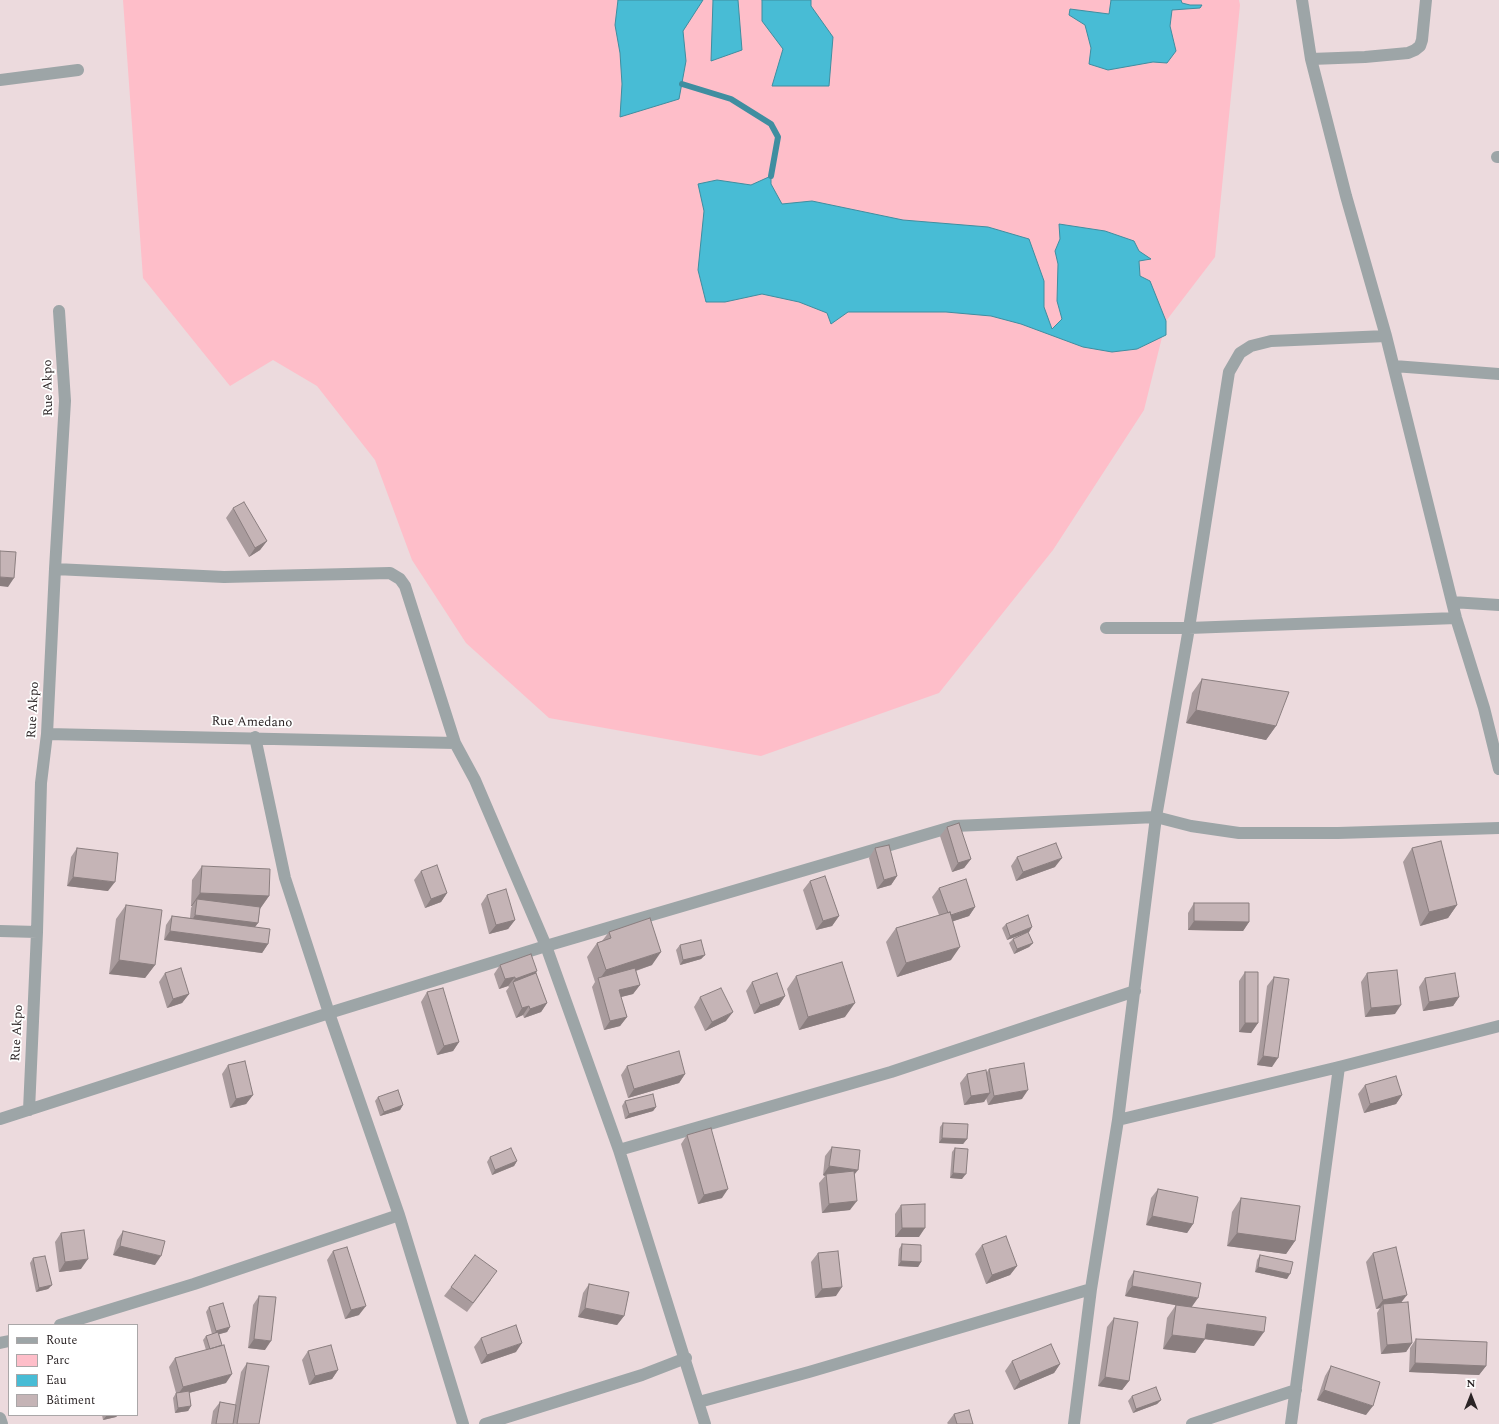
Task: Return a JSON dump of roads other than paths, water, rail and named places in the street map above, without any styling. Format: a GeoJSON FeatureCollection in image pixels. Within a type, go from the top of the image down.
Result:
{"type":"FeatureCollection","features":[{"type":"Feature","properties":{"kind":"street"},"geometry":{"type":"LineString","coordinates":[[1302,0],[1311,59],[1346,196],[1394,366],[1456,618],[1484,708],[1499,769]]}},
{"type":"Feature","properties":{"kind":"street"},"geometry":{"type":"LineString","coordinates":[[1311,59],[1365,57],[1408,53],[1415,50],[1420,46],[1422,40],[1426,0]]}},
{"type":"Feature","properties":{"kind":"street"},"geometry":{"type":"LineString","coordinates":[[0,80],[78,70]]}},
{"type":"Feature","properties":{"kind":"street","name":"Rue Akpo"},"geometry":{"type":"LineString","coordinates":[[29,1110],[37,932],[41,783],[47,734],[65,400],[60,311]]}},
{"type":"Feature","properties":{"kind":"street"},"geometry":{"type":"LineString","coordinates":[[1074,1424],[1091,1289],[1118,1120],[1156,817],[1189,628],[1229,372],[1240,353],[1251,346],[1271,341],[1386,336]]}},
{"type":"Feature","properties":{"kind":"street"},"geometry":{"type":"LineString","coordinates":[[1394,366],[1499,374]]}},
{"type":"Feature","properties":{"kind":"street"},"geometry":{"type":"LineString","coordinates":[[55,569],[224,577],[390,573],[400,579],[405,586],[456,742],[475,780],[546,946],[620,1150],[706,1424]]}},
{"type":"Feature","properties":{"kind":"street"},"geometry":{"type":"LineString","coordinates":[[1452,602],[1499,605]]}},
{"type":"Feature","properties":{"kind":"street"},"geometry":{"type":"LineString","coordinates":[[1106,628],[1189,628],[1456,618]]}},
{"type":"Feature","properties":{"kind":"street","name":"Rue Amedano"},"geometry":{"type":"LineString","coordinates":[[47,734],[456,742]]}},
{"type":"Feature","properties":{"kind":"street"},"geometry":{"type":"LineString","coordinates":[[255,737],[285,878],[329,1013],[398,1215],[463,1424]]}},
{"type":"Feature","properties":{"kind":"street"},"geometry":{"type":"LineString","coordinates":[[0,1119],[329,1013],[546,946],[955,826],[1156,817],[1190,826],[1239,833],[1338,833],[1499,828]]}},
{"type":"Feature","properties":{"kind":"street"},"geometry":{"type":"LineString","coordinates":[[0,931],[37,932]]}},
{"type":"Feature","properties":{"kind":"street"},"geometry":{"type":"LineString","coordinates":[[620,1150],[891,1072],[1135,991]]}},
{"type":"Feature","properties":{"kind":"street"},"geometry":{"type":"LineString","coordinates":[[1118,1120],[1339,1067],[1499,1026]]}},
{"type":"Feature","properties":{"kind":"street"},"geometry":{"type":"LineString","coordinates":[[1291,1424],[1339,1067]]}},
{"type":"Feature","properties":{"kind":"street"},"geometry":{"type":"LineString","coordinates":[[63,1324],[194,1284],[398,1215]]}},
{"type":"Feature","properties":{"kind":"street"},"geometry":{"type":"LineString","coordinates":[[699,1402],[809,1372],[1091,1289]]}},
{"type":"Feature","properties":{"kind":"street"},"geometry":{"type":"LineString","coordinates":[[485,1424],[642,1375],[686,1358]]}},
{"type":"Feature","properties":{"kind":"street"},"geometry":{"type":"LineString","coordinates":[[1192,1424],[1296,1390]]}},
{"type":"Feature","properties":{"kind":"street"},"geometry":{"type":"LineString","coordinates":[[0,1418],[2,1424]]}},
{"type":"Feature","properties":{"kind":"water"},"geometry":{"type":"Polygon","coordinates":[[[618,0],[703,0],[683,31],[686,61],[679,99],[620,117],[622,84],[620,53],[615,25],[618,0]]]}},
{"type":"Feature","properties":{"kind":"water"},"geometry":{"type":"Polygon","coordinates":[[[713,0],[738,0],[742,50],[711,61],[713,0]]]}},
{"type":"Feature","properties":{"kind":"water"},"geometry":{"type":"Polygon","coordinates":[[[762,0],[811,0],[811,6],[833,37],[829,86],[772,86],[783,49],[762,21],[762,0]]]}},
{"type":"Feature","properties":{"kind":"water"},"geometry":{"type":"Polygon","coordinates":[[[1111,0],[1181,0],[1182,3],[1190,5],[1202,5],[1200,8],[1172,10],[1170,26],[1176,51],[1167,63],[1153,62],[1108,70],[1089,64],[1091,48],[1085,25],[1069,15],[1070,9],[1109,14],[1111,0]]]}},
{"type":"Feature","properties":{"kind":"water"},"geometry":{"type":"Polygon","coordinates":[[[771,176],[771,184],[782,204],[812,201],[903,220],[988,227],[1029,239],[1044,281],[1044,307],[1052,329],[1062,319],[1057,301],[1058,264],[1055,251],[1060,239],[1059,224],[1105,231],[1134,241],[1139,251],[1151,259],[1139,261],[1140,276],[1150,281],[1166,321],[1166,335],[1137,349],[1112,352],[1083,347],[1021,324],[991,316],[946,312],[848,312],[831,324],[827,313],[799,302],[762,294],[725,302],[706,302],[698,270],[704,211],[698,184],[717,180],[751,185],[771,176]]]}},
{"type":"Feature","properties":{"kind":"waterway"},"geometry":{"type":"LineString","coordinates":[[682,84],[731,99],[771,124],[778,137],[771,176]]}}]}
